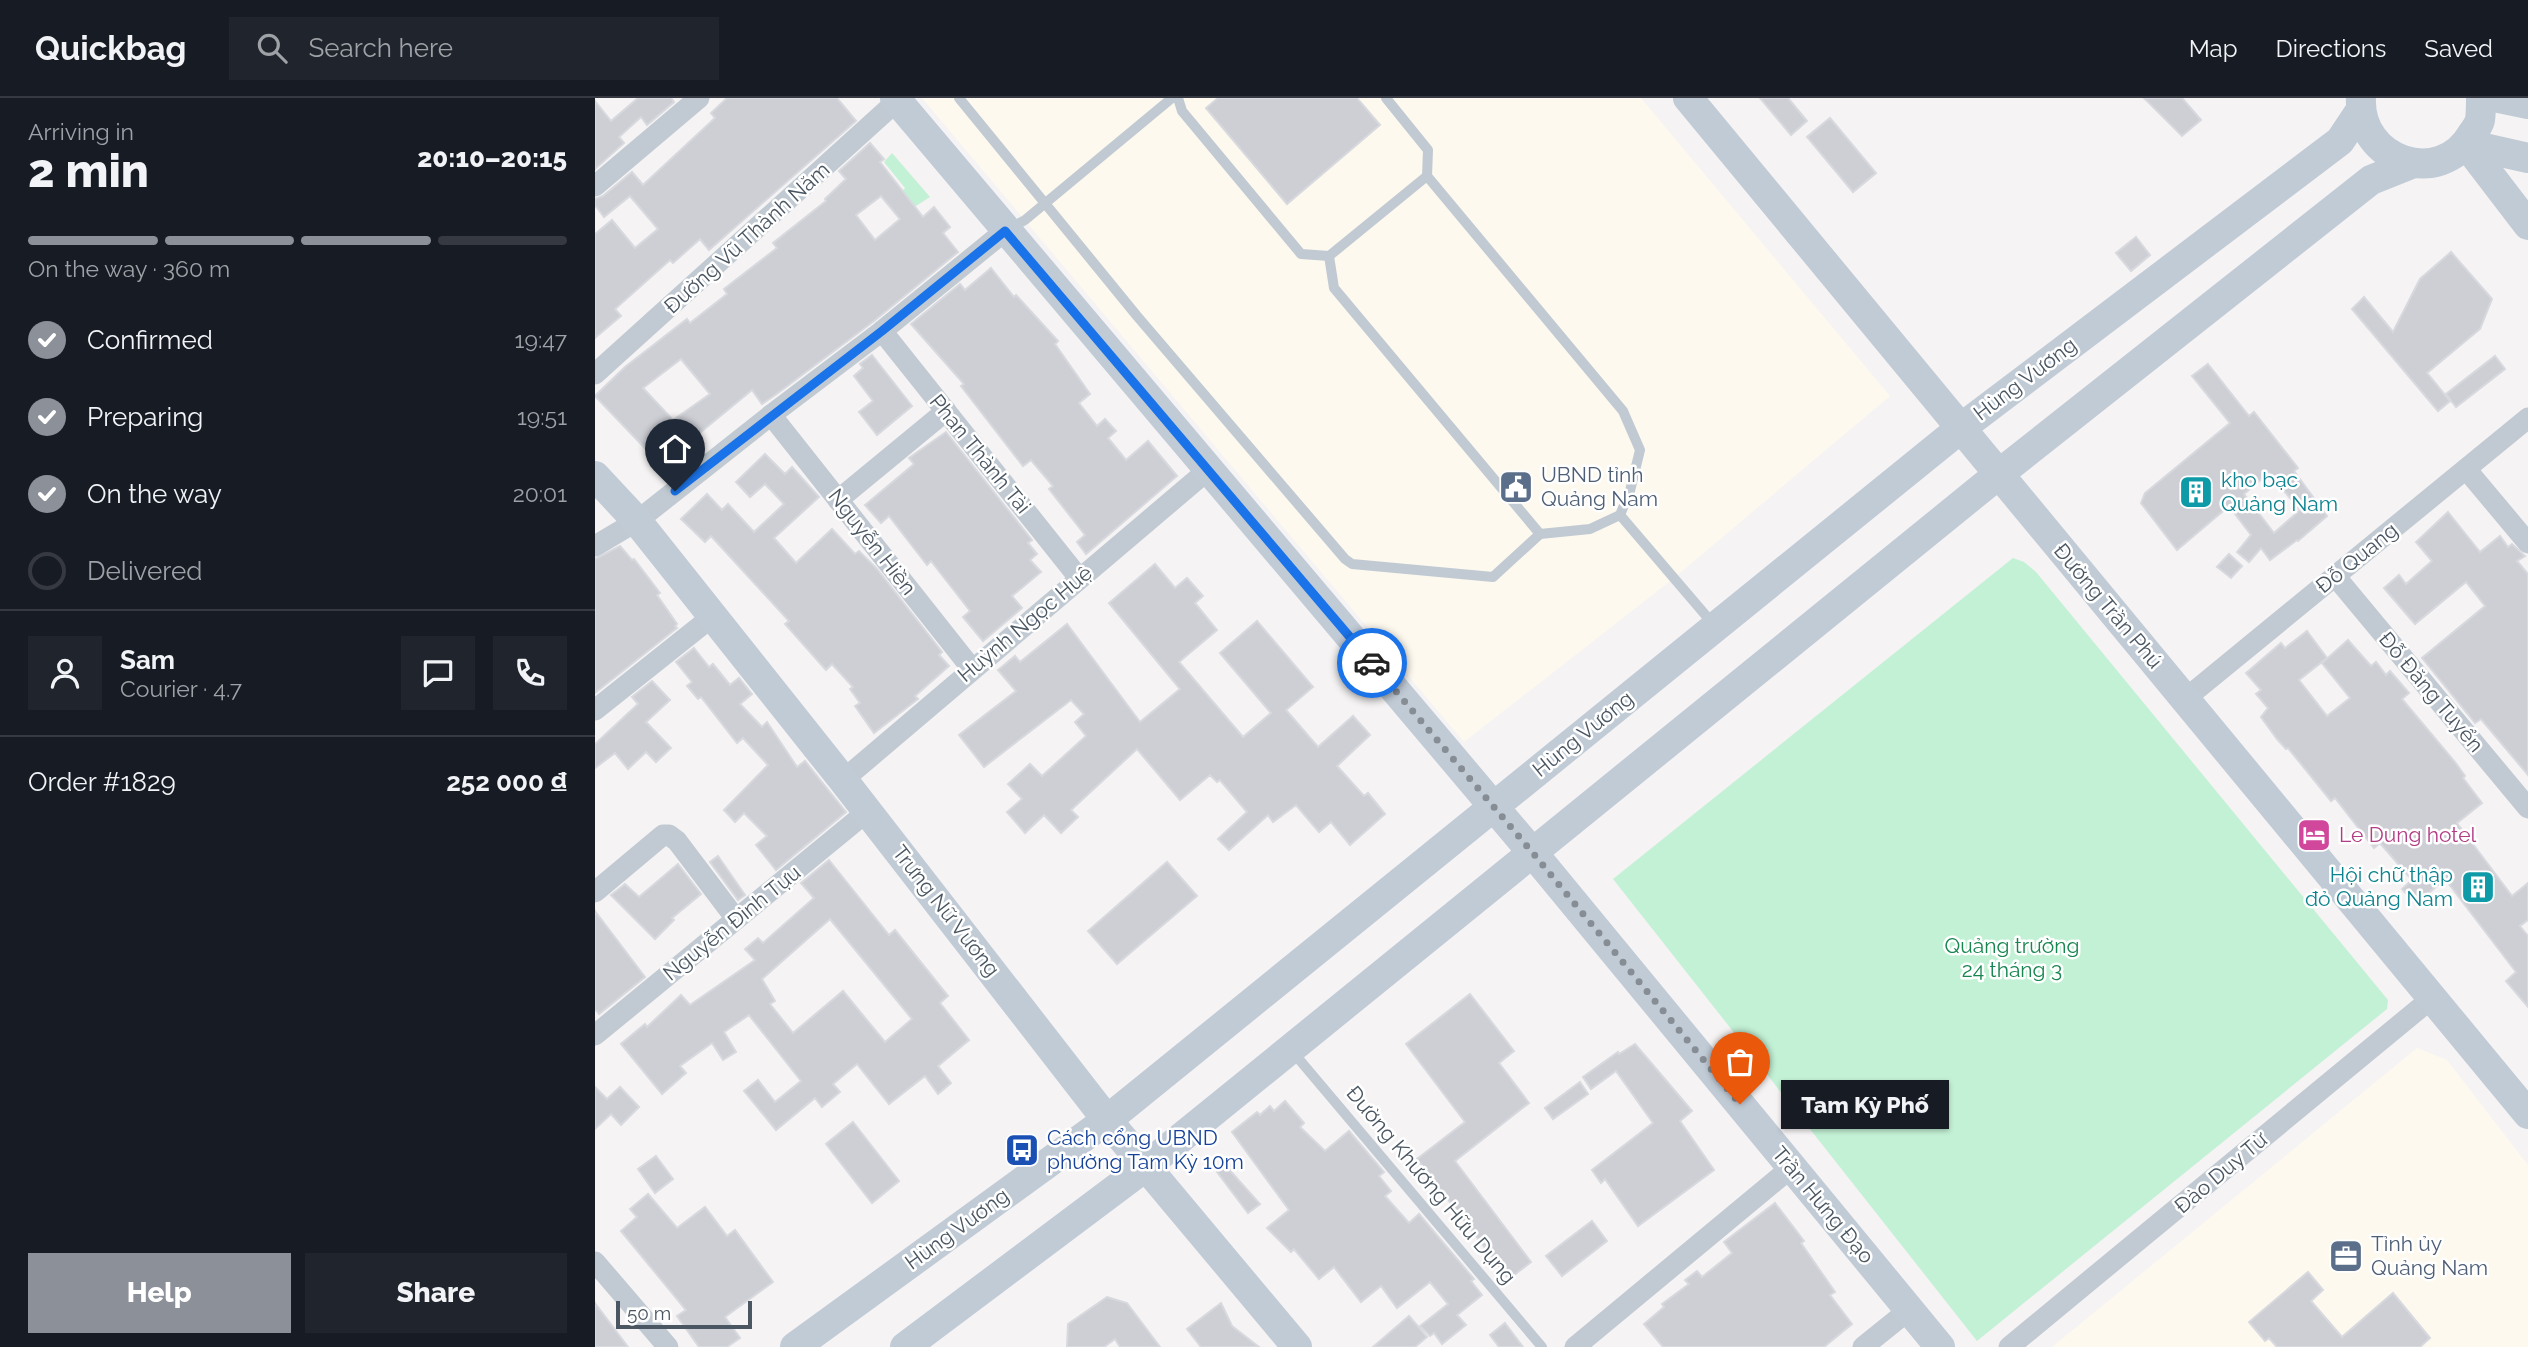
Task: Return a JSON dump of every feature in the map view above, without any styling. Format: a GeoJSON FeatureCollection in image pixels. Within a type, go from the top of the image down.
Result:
{"type":"FeatureCollection","features":[{"type":"Feature","properties":{"kind":"main road","name":"Đường Trần Phú"},"geometry":{"type":"LineString","coordinates":[[1688,98],[2528,1114]]}},
{"type":"Feature","properties":{"kind":"main road"},"geometry":{"type":"LineString","coordinates":[[905,1347],[1145,1167],[1999,474],[2371,180],[2411,164],[2441,161],[2466,144],[2480,121],[2481,98]]}},
{"type":"Feature","properties":{"kind":"main road"},"geometry":{"type":"LineString","coordinates":[[2499,98],[2528,104]]}},
{"type":"Feature","properties":{"kind":"main road","name":"Trần Hưng Đạo"},"geometry":{"type":"LineString","coordinates":[[896,99],[1532,852],[1940,1347]]}},
{"type":"Feature","properties":{"kind":"main road","name":"Hùng Vương"},"geometry":{"type":"LineString","coordinates":[[795,1347],[1107,1120],[1961,428],[2340,141],[2361,105]]}},
{"type":"Feature","properties":{"kind":"main road"},"geometry":{"type":"LineString","coordinates":[[2361,105],[2369,136],[2387,155],[2411,164]]}},
{"type":"Feature","properties":{"kind":"main road"},"geometry":{"type":"LineString","coordinates":[[2466,144],[2528,158]]}},
{"type":"Feature","properties":{"kind":"main road"},"geometry":{"type":"LineString","coordinates":[[2466,144],[2528,225]]}},
{"type":"Feature","properties":{"kind":"main road","name":"Trưng Nữ Vương"},"geometry":{"type":"LineString","coordinates":[[595,476],[637,521],[713,616],[1107,1120],[1297,1347]]}},
{"type":"Feature","properties":{"kind":"street"},"geometry":{"type":"LineString","coordinates":[[595,186],[699,98]]}},
{"type":"Feature","properties":{"kind":"street","name":"Đường Vũ Thành Năm"},"geometry":{"type":"LineString","coordinates":[[595,374],[896,99]]}},
{"type":"Feature","properties":{"kind":"street"},"geometry":{"type":"LineString","coordinates":[[595,546],[637,521],[882,331],[1005,231]]}},
{"type":"Feature","properties":{"kind":"street","name":"Phan Thành Tài"},"geometry":{"type":"LineString","coordinates":[[882,331],[1079,578]]}},
{"type":"Feature","properties":{"kind":"street"},"geometry":{"type":"LineString","coordinates":[[838,500],[946,411]]}},
{"type":"Feature","properties":{"kind":"street","name":"Nguyễn Hiền"},"geometry":{"type":"LineString","coordinates":[[771,415],[972,669]]}},
{"type":"Feature","properties":{"kind":"street","name":"Đỗ Quang"},"geometry":{"type":"LineString","coordinates":[[2185,699],[2528,418]]}},
{"type":"Feature","properties":{"kind":"street"},"geometry":{"type":"LineString","coordinates":[[2466,469],[2528,543]]}},
{"type":"Feature","properties":{"kind":"street","name":"Huỳnh Ngọc Huệ"},"geometry":{"type":"LineString","coordinates":[[843,780],[1208,470]]}},
{"type":"Feature","properties":{"kind":"street","name":"Đỗ Đăng Tuyển"},"geometry":{"type":"LineString","coordinates":[[2335,576],[2528,808]]}},
{"type":"Feature","properties":{"kind":"street"},"geometry":{"type":"LineString","coordinates":[[595,710],[713,616]]}},
{"type":"Feature","properties":{"kind":"street","name":"Nguyễn Đình Tựu"},"geometry":{"type":"LineString","coordinates":[[595,1035],[868,811]]}},
{"type":"Feature","properties":{"kind":"street"},"geometry":{"type":"LineString","coordinates":[[595,892],[663,835],[669,835],[677,841],[736,919]]}},
{"type":"Feature","properties":{"kind":"street","name":"Đào Duy Từ"},"geometry":{"type":"LineString","coordinates":[[2010,1347],[2432,998]]}},
{"type":"Feature","properties":{"kind":"street"},"geometry":{"type":"LineString","coordinates":[[1575,1347],[1792,1167]]}},
{"type":"Feature","properties":{"kind":"street"},"geometry":{"type":"LineString","coordinates":[[595,1262],[668,1347]]}},
{"type":"Feature","properties":{"kind":"street"},"geometry":{"type":"LineString","coordinates":[[1863,1347],[1909,1310]]}},
{"type":"Feature","properties":{"kind":"lane"},"geometry":{"type":"LineString","coordinates":[[959,98],[1044,204],[1345,559],[1352,564],[1493,577],[1540,534],[1590,529],[1620,515],[1630,491],[1640,450],[1623,411],[1427,176],[1428,150],[1386,98]]}},
{"type":"Feature","properties":{"kind":"lane"},"geometry":{"type":"LineString","coordinates":[[1005,231],[1025,220],[1172,98]]}},
{"type":"Feature","properties":{"kind":"lane"},"geometry":{"type":"LineString","coordinates":[[1178,98],[1182,111],[1301,254],[1329,256],[1427,176]]}},
{"type":"Feature","properties":{"kind":"lane"},"geometry":{"type":"LineString","coordinates":[[1329,256],[1334,288],[1540,534]]}},
{"type":"Feature","properties":{"kind":"lane"},"geometry":{"type":"LineString","coordinates":[[1620,515],[1716,627]]}},
{"type":"Feature","properties":{"kind":"lane","name":"Đường Khương Hữu Dụng"},"geometry":{"type":"LineString","coordinates":[[1291,1049],[1542,1347]]}},
{"type":"Feature","properties":{"kind":"shaded area","name":"UBND tỉnh Quảng Nam"},"geometry":{"type":"Polygon","coordinates":[[[922,98],[1641,98],[1890,396],[1674,578],[1464,742],[922,98]]]}},
{"type":"Feature","properties":{"kind":"shaded area","name":"Tỉnh ủy Quảng Nam"},"geometry":{"type":"Polygon","coordinates":[[[2417,1048],[2447,1060],[2528,1165],[2528,1347],[2052,1347],[2417,1048]]]}},
{"type":"Feature","properties":{"kind":"green space"},"geometry":{"type":"Polygon","coordinates":[[[892,153],[930,197],[911,209],[900,194],[905,188],[884,162],[892,153]]]}},
{"type":"Feature","properties":{"kind":"green space","name":"Quảng trường 24 tháng 3"},"geometry":{"type":"Polygon","coordinates":[[[2013,558],[2024,562],[2036,572],[2388,1000],[2387,1009],[1977,1341],[1613,879],[2013,558]]]}},
{"type":"Feature","properties":{"kind":"building"},"geometry":{"type":"Polygon","coordinates":[[[638,98],[671,98],[674,102],[647,125],[641,117],[619,137],[624,143],[595,169],[595,101],[611,121],[638,98]]]}},
{"type":"Feature","properties":{"kind":"building"},"geometry":{"type":"Polygon","coordinates":[[[727,98],[837,98],[856,121],[709,250],[700,239],[673,263],[670,260],[615,309],[621,316],[595,338],[595,234],[612,220],[635,248],[658,229],[630,196],[604,217],[595,205],[595,199],[603,196],[632,172],[643,185],[715,118],[711,113],[727,98]]]}},
{"type":"Feature","properties":{"kind":"building"},"geometry":{"type":"Polygon","coordinates":[[[1218,98],[1357,98],[1380,125],[1287,204],[1206,108],[1218,98]]]}},
{"type":"Feature","properties":{"kind":"building"},"geometry":{"type":"Polygon","coordinates":[[[1760,98],[1788,98],[1807,121],[1791,135],[1760,98]]]}},
{"type":"Feature","properties":{"kind":"building"},"geometry":{"type":"Polygon","coordinates":[[[2144,98],[2182,98],[2201,120],[2182,136],[2144,98]]]}},
{"type":"Feature","properties":{"kind":"building"},"geometry":{"type":"Polygon","coordinates":[[[1830,118],[1876,173],[1853,192],[1807,137],[1830,118]]]}},
{"type":"Feature","properties":{"kind":"building"},"geometry":{"type":"Polygon","coordinates":[[[870,143],[884,159],[880,162],[923,217],[934,207],[950,227],[943,233],[958,252],[874,321],[762,404],[752,390],[663,467],[595,396],[625,367],[687,319],[690,323],[727,294],[724,289],[777,248],[773,243],[826,201],[846,179],[839,171],[870,143]],[[881,196],[856,215],[875,240],[900,219],[881,196]],[[681,359],[643,388],[673,420],[710,394],[681,359]]]}},
{"type":"Feature","properties":{"kind":"building"},"geometry":{"type":"Polygon","coordinates":[[[2136,237],[2150,255],[2131,271],[2116,253],[2136,237]]]}},
{"type":"Feature","properties":{"kind":"building"},"geometry":{"type":"Polygon","coordinates":[[[2451,252],[2492,299],[2480,329],[2427,373],[2450,401],[2438,411],[2352,309],[2364,297],[2393,332],[2420,279],[2451,252]]]}},
{"type":"Feature","properties":{"kind":"building"},"geometry":{"type":"Polygon","coordinates":[[[991,268],[1014,297],[1016,295],[1058,341],[1055,344],[1090,394],[1079,403],[1097,426],[1105,419],[1116,431],[1108,438],[1126,460],[1148,441],[1177,476],[1086,554],[1077,542],[1085,535],[1049,489],[1053,486],[1031,460],[1023,466],[961,386],[964,384],[911,324],[960,284],[965,290],[991,268]]]}},
{"type":"Feature","properties":{"kind":"building"},"geometry":{"type":"Polygon","coordinates":[[[872,355],[912,406],[877,435],[859,412],[873,401],[854,376],[863,368],[860,364],[872,355]]]}},
{"type":"Feature","properties":{"kind":"building"},"geometry":{"type":"Polygon","coordinates":[[[2495,356],[2505,369],[2456,407],[2446,394],[2495,356]]]}},
{"type":"Feature","properties":{"kind":"building"},"geometry":{"type":"Polygon","coordinates":[[[2208,364],[2249,416],[2254,412],[2298,468],[2294,471],[2327,516],[2270,560],[2261,548],[2249,562],[2237,552],[2251,535],[2229,506],[2177,550],[2141,503],[2145,493],[2230,423],[2192,376],[2208,364]],[[2269,473],[2244,494],[2274,533],[2300,510],[2269,473]]]}},
{"type":"Feature","properties":{"kind":"building"},"geometry":{"type":"Polygon","coordinates":[[[946,432],[1032,540],[1028,543],[1037,554],[1030,560],[1041,572],[1012,596],[1022,608],[983,641],[963,617],[970,611],[931,561],[927,565],[889,516],[881,523],[865,505],[914,464],[909,458],[946,432]]]}},
{"type":"Feature","properties":{"kind":"building"},"geometry":{"type":"Polygon","coordinates":[[[765,454],[785,474],[792,467],[819,497],[774,538],[796,563],[832,529],[855,554],[859,551],[877,569],[942,652],[939,655],[949,666],[915,696],[918,699],[874,733],[855,706],[860,703],[850,689],[853,687],[832,664],[826,670],[785,624],[789,621],[711,536],[705,542],[681,519],[707,494],[722,510],[728,504],[754,532],[784,504],[765,484],[750,497],[736,482],[765,454]]]}},
{"type":"Feature","properties":{"kind":"building"},"geometry":{"type":"Polygon","coordinates":[[[2448,512],[2480,552],[2500,536],[2508,547],[2512,544],[2525,556],[2517,561],[2528,574],[2528,775],[2481,719],[2475,723],[2422,658],[2485,606],[2466,582],[2415,624],[2384,588],[2399,575],[2406,584],[2432,561],[2416,542],[2448,512]]]}},
{"type":"Feature","properties":{"kind":"building"},"geometry":{"type":"Polygon","coordinates":[[[620,546],[634,559],[660,593],[657,595],[677,628],[595,693],[595,559],[620,546]]]}},
{"type":"Feature","properties":{"kind":"building"},"geometry":{"type":"Polygon","coordinates":[[[2229,554],[2242,566],[2231,578],[2217,567],[2229,554]]]}},
{"type":"Feature","properties":{"kind":"building"},"geometry":{"type":"Polygon","coordinates":[[[1155,564],[1175,588],[1187,578],[1203,596],[1195,603],[1217,630],[1179,662],[1243,737],[1271,713],[1220,653],[1257,621],[1313,687],[1286,710],[1318,747],[1353,716],[1370,735],[1337,766],[1364,796],[1368,793],[1385,814],[1350,845],[1331,822],[1319,832],[1296,805],[1273,822],[1268,815],[1229,850],[1218,839],[1247,812],[1220,780],[1217,782],[1210,775],[1180,800],[1137,749],[1071,810],[1078,817],[1061,833],[1044,815],[1025,833],[1007,812],[1022,799],[1008,784],[1030,764],[1042,776],[1086,736],[1075,722],[1084,714],[1071,700],[984,767],[959,735],[1016,691],[998,670],[1015,656],[1020,662],[1067,624],[1140,722],[1180,689],[1109,603],[1155,564]]]}},
{"type":"Feature","properties":{"kind":"building"},"geometry":{"type":"Polygon","coordinates":[[[2307,631],[2327,658],[2299,680],[2327,716],[2350,698],[2322,663],[2348,640],[2371,666],[2376,662],[2386,675],[2390,671],[2409,693],[2402,699],[2455,762],[2465,776],[2463,778],[2482,803],[2457,823],[2512,896],[2528,883],[2528,920],[2520,926],[2528,936],[2528,1007],[2506,981],[2516,972],[2445,879],[2416,904],[2402,889],[2412,880],[2380,843],[2374,848],[2335,798],[2331,801],[2261,717],[2268,708],[2256,694],[2261,690],[2246,673],[2281,643],[2285,648],[2307,631]]]}},
{"type":"Feature","properties":{"kind":"building"},"geometry":{"type":"Polygon","coordinates":[[[694,648],[709,667],[713,664],[730,685],[739,678],[752,694],[740,704],[762,727],[767,722],[797,767],[805,761],[846,812],[776,870],[756,845],[767,836],[744,813],[735,822],[724,810],[768,765],[743,738],[737,743],[701,697],[698,699],[687,686],[692,682],[676,662],[694,648]]]}},
{"type":"Feature","properties":{"kind":"building"},"geometry":{"type":"Polygon","coordinates":[[[652,681],[670,700],[646,722],[671,748],[656,762],[646,752],[628,769],[615,753],[595,768],[595,744],[638,704],[632,697],[652,681]]]}},
{"type":"Feature","properties":{"kind":"building"},"geometry":{"type":"Polygon","coordinates":[[[718,856],[745,895],[738,900],[710,862],[718,856]]]}},
{"type":"Feature","properties":{"kind":"building"},"geometry":{"type":"Polygon","coordinates":[[[829,860],[889,935],[895,930],[948,996],[940,1003],[969,1040],[938,1066],[951,1083],[938,1094],[925,1076],[889,1104],[857,1064],[833,1084],[840,1092],[822,1107],[815,1098],[776,1130],[744,1091],[758,1080],[775,1102],[801,1081],[749,1015],[724,1032],[736,1052],[723,1060],[712,1043],[680,1066],[686,1073],[662,1094],[621,1044],[645,1024],[647,1027],[681,995],[690,1005],[755,960],[745,949],[758,938],[763,943],[814,898],[801,883],[829,860]],[[830,919],[762,979],[775,1001],[770,1004],[793,1033],[843,991],[885,1042],[912,1019],[830,919]]]}},
{"type":"Feature","properties":{"kind":"building"},"geometry":{"type":"Polygon","coordinates":[[[1167,862],[1197,896],[1117,964],[1088,931],[1167,862]]]}},
{"type":"Feature","properties":{"kind":"building"},"geometry":{"type":"Polygon","coordinates":[[[678,864],[701,894],[672,918],[674,920],[655,939],[611,895],[625,884],[639,897],[678,864]]]}},
{"type":"Feature","properties":{"kind":"building"},"geometry":{"type":"Polygon","coordinates":[[[595,911],[645,977],[599,1014],[595,1009],[595,911]]]}},
{"type":"Feature","properties":{"kind":"building"},"geometry":{"type":"Polygon","coordinates":[[[1470,994],[1514,1051],[1499,1063],[1529,1103],[1455,1161],[1531,1262],[1509,1279],[1417,1159],[1465,1122],[1406,1044],[1470,994]]]}},
{"type":"Feature","properties":{"kind":"building"},"geometry":{"type":"Polygon","coordinates":[[[1635,1044],[1692,1111],[1680,1121],[1714,1170],[1638,1226],[1605,1179],[1601,1183],[1592,1170],[1653,1123],[1616,1071],[1591,1089],[1583,1077],[1618,1052],[1619,1054],[1635,1044]]]}},
{"type":"Feature","properties":{"kind":"building"},"geometry":{"type":"Polygon","coordinates":[[[1580,1082],[1588,1094],[1553,1119],[1545,1108],[1580,1082]]]}},
{"type":"Feature","properties":{"kind":"building"},"geometry":{"type":"Polygon","coordinates":[[[595,1087],[607,1099],[620,1087],[639,1107],[621,1125],[611,1114],[595,1129],[595,1087]]]}},
{"type":"Feature","properties":{"kind":"building"},"geometry":{"type":"Polygon","coordinates":[[[1285,1101],[1304,1123],[1300,1127],[1325,1151],[1349,1131],[1384,1172],[1379,1176],[1391,1191],[1385,1196],[1409,1223],[1419,1214],[1474,1279],[1471,1281],[1482,1295],[1457,1315],[1466,1325],[1442,1344],[1434,1333],[1430,1336],[1420,1326],[1448,1304],[1430,1282],[1397,1308],[1381,1286],[1361,1302],[1334,1267],[1319,1279],[1294,1249],[1291,1252],[1267,1228],[1289,1210],[1232,1132],[1257,1112],[1260,1115],[1270,1106],[1274,1111],[1285,1101]]]}},
{"type":"Feature","properties":{"kind":"building"},"geometry":{"type":"Polygon","coordinates":[[[853,1122],[899,1181],[872,1203],[826,1144],[853,1122]]]}},
{"type":"Feature","properties":{"kind":"building"},"geometry":{"type":"Polygon","coordinates":[[[656,1156],[673,1179],[655,1193],[638,1169],[656,1156]]]}},
{"type":"Feature","properties":{"kind":"building"},"geometry":{"type":"Polygon","coordinates":[[[1225,1165],[1260,1204],[1248,1213],[1217,1172],[1225,1165]]]}},
{"type":"Feature","properties":{"kind":"building"},"geometry":{"type":"Polygon","coordinates":[[[648,1194],[677,1228],[705,1207],[727,1236],[735,1230],[773,1282],[725,1317],[740,1338],[727,1347],[699,1347],[677,1316],[686,1310],[621,1231],[637,1217],[630,1209],[648,1194]]]}},
{"type":"Feature","properties":{"kind":"building"},"geometry":{"type":"Polygon","coordinates":[[[1775,1203],[1804,1241],[1801,1243],[1835,1292],[1830,1295],[1852,1324],[1824,1347],[1663,1347],[1644,1324],[1664,1307],[1662,1304],[1689,1284],[1685,1280],[1697,1271],[1702,1277],[1732,1253],[1724,1242],[1775,1203]]]}},
{"type":"Feature","properties":{"kind":"building"},"geometry":{"type":"Polygon","coordinates":[[[1592,1221],[1607,1241],[1562,1276],[1546,1256],[1592,1221]]]}},
{"type":"Feature","properties":{"kind":"building"},"geometry":{"type":"Polygon","coordinates":[[[2308,1272],[2323,1290],[2311,1301],[2342,1337],[2393,1293],[2430,1338],[2420,1347],[2277,1347],[2269,1338],[2265,1341],[2249,1322],[2308,1272]]]}},
{"type":"Feature","properties":{"kind":"building"},"geometry":{"type":"Polygon","coordinates":[[[1107,1297],[1127,1303],[1160,1347],[1120,1347],[1115,1339],[1104,1347],[1067,1347],[1068,1324],[1107,1297]]]}},
{"type":"Feature","properties":{"kind":"building"},"geometry":{"type":"Polygon","coordinates":[[[595,1303],[628,1347],[595,1347],[595,1303]]]}},
{"type":"Feature","properties":{"kind":"building"},"geometry":{"type":"Polygon","coordinates":[[[1221,1303],[1232,1326],[1259,1347],[1201,1347],[1187,1329],[1221,1303]]]}},
{"type":"Feature","properties":{"kind":"building"},"geometry":{"type":"Polygon","coordinates":[[[1409,1316],[1427,1337],[1415,1347],[1373,1347],[1409,1316]]]}},
{"type":"Feature","properties":{"kind":"building"},"geometry":{"type":"Polygon","coordinates":[[[1505,1323],[1523,1347],[1499,1347],[1490,1335],[1505,1323]]]}},
{"type":"Feature","properties":{"kind":"way so far"},"geometry":{"type":"LineString","coordinates":[[1372,663],[1740,1104]]}},
{"type":"Feature","properties":{"kind":"place","name":"UBND tỉnh Quảng Nam"},"geometry":{"type":"Point","coordinates":[1516,487]}},
{"type":"Feature","properties":{"kind":"place","name":"kho bạc Quảng Nam"},"geometry":{"type":"Point","coordinates":[2196,492]}},
{"type":"Feature","properties":{"kind":"place","name":"Le Dung hotel"},"geometry":{"type":"Point","coordinates":[2314,835]}},
{"type":"Feature","properties":{"kind":"place","name":"Hội chữ thập đỏ Quảng Nam"},"geometry":{"type":"Point","coordinates":[2478,887]}},
{"type":"Feature","properties":{"kind":"place","name":"Tam Kỳ Phố"},"geometry":{"type":"Point","coordinates":[1740,1104]}},
{"type":"Feature","properties":{"kind":"place","name":"Cách cổng UBND phường Tam Kỳ 10m"},"geometry":{"type":"Point","coordinates":[1022,1150]}},
{"type":"Feature","properties":{"kind":"place","name":"Tỉnh ủy Quảng Nam"},"geometry":{"type":"Point","coordinates":[2346,1256]}},
{"type":"Feature","properties":{"kind":"route"},"geometry":{"type":"LineString","coordinates":[[675,491],[882,331],[1005,231],[1372,663]]}}]}
